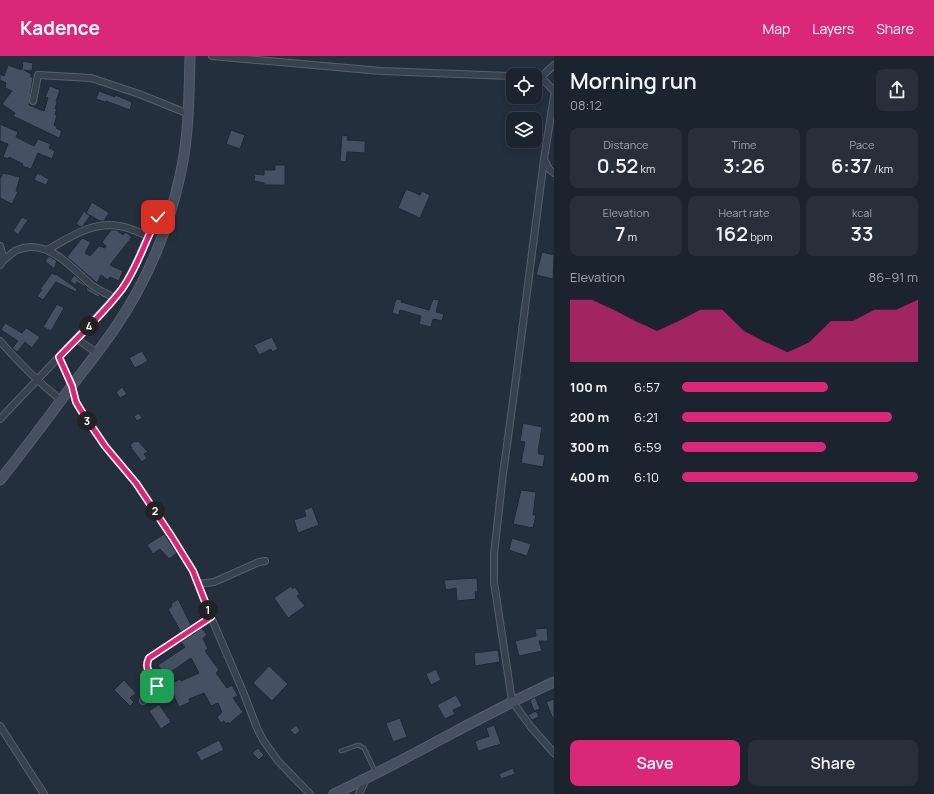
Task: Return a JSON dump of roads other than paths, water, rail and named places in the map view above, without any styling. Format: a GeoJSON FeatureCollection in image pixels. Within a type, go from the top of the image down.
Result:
{"type":"FeatureCollection","features":[{"type":"Feature","properties":{"kind":"main road"},"geometry":{"type":"LineString","coordinates":[[0,480],[114,330],[140,286],[159,243],[174,199],[180,175],[189,114],[190,56]]}},
{"type":"Feature","properties":{"kind":"main road"},"geometry":{"type":"LineString","coordinates":[[334,794],[377,774],[512,701],[554,682]]}},
{"type":"Feature","properties":{"kind":"street"},"geometry":{"type":"LineString","coordinates":[[212,56],[381,71],[506,76]]}},
{"type":"Feature","properties":{"kind":"street"},"geometry":{"type":"LineString","coordinates":[[542,74],[554,65]]}},
{"type":"Feature","properties":{"kind":"street"},"geometry":{"type":"LineString","coordinates":[[33,101],[38,75],[91,78],[139,94],[189,114]]}},
{"type":"Feature","properties":{"kind":"street"},"geometry":{"type":"LineString","coordinates":[[542,80],[554,91]]}},
{"type":"Feature","properties":{"kind":"street"},"geometry":{"type":"LineString","coordinates":[[554,96],[544,159],[494,554],[494,582],[512,701],[531,727],[554,753]]}},
{"type":"Feature","properties":{"kind":"street"},"geometry":{"type":"LineString","coordinates":[[544,159],[549,169],[554,173]]}},
{"type":"Feature","properties":{"kind":"street"},"geometry":{"type":"LineString","coordinates":[[0,419],[77,339],[123,288],[158,217],[174,199]]}},
{"type":"Feature","properties":{"kind":"street"},"geometry":{"type":"LineString","coordinates":[[47,250],[91,227],[106,224],[120,226],[148,236]]}},
{"type":"Feature","properties":{"kind":"street"},"geometry":{"type":"LineString","coordinates":[[0,246],[2,259],[16,250],[31,246],[47,250],[57,255],[89,282],[114,298]]}},
{"type":"Feature","properties":{"kind":"street"},"geometry":{"type":"LineString","coordinates":[[77,339],[97,353]]}},
{"type":"Feature","properties":{"kind":"street"},"geometry":{"type":"LineString","coordinates":[[0,341],[36,380],[61,400]]}},
{"type":"Feature","properties":{"kind":"street"},"geometry":{"type":"LineString","coordinates":[[59,357],[72,386],[76,402],[87,421],[108,450],[140,489],[193,571],[244,694],[256,728],[278,761],[310,794]]}},
{"type":"Feature","properties":{"kind":"street"},"geometry":{"type":"LineString","coordinates":[[198,584],[214,582],[259,562],[265,561]]}},
{"type":"Feature","properties":{"kind":"street"},"geometry":{"type":"LineString","coordinates":[[143,701],[157,690],[156,682],[148,669],[147,663],[149,658],[211,617]]}},
{"type":"Feature","properties":{"kind":"street"},"geometry":{"type":"LineString","coordinates":[[0,726],[44,794]]}},
{"type":"Feature","properties":{"kind":"street"},"geometry":{"type":"LineString","coordinates":[[359,794],[366,779]]}},
{"type":"Feature","properties":{"kind":"lane"},"geometry":{"type":"LineString","coordinates":[[342,751],[358,745],[364,748],[377,774]]}}]}
